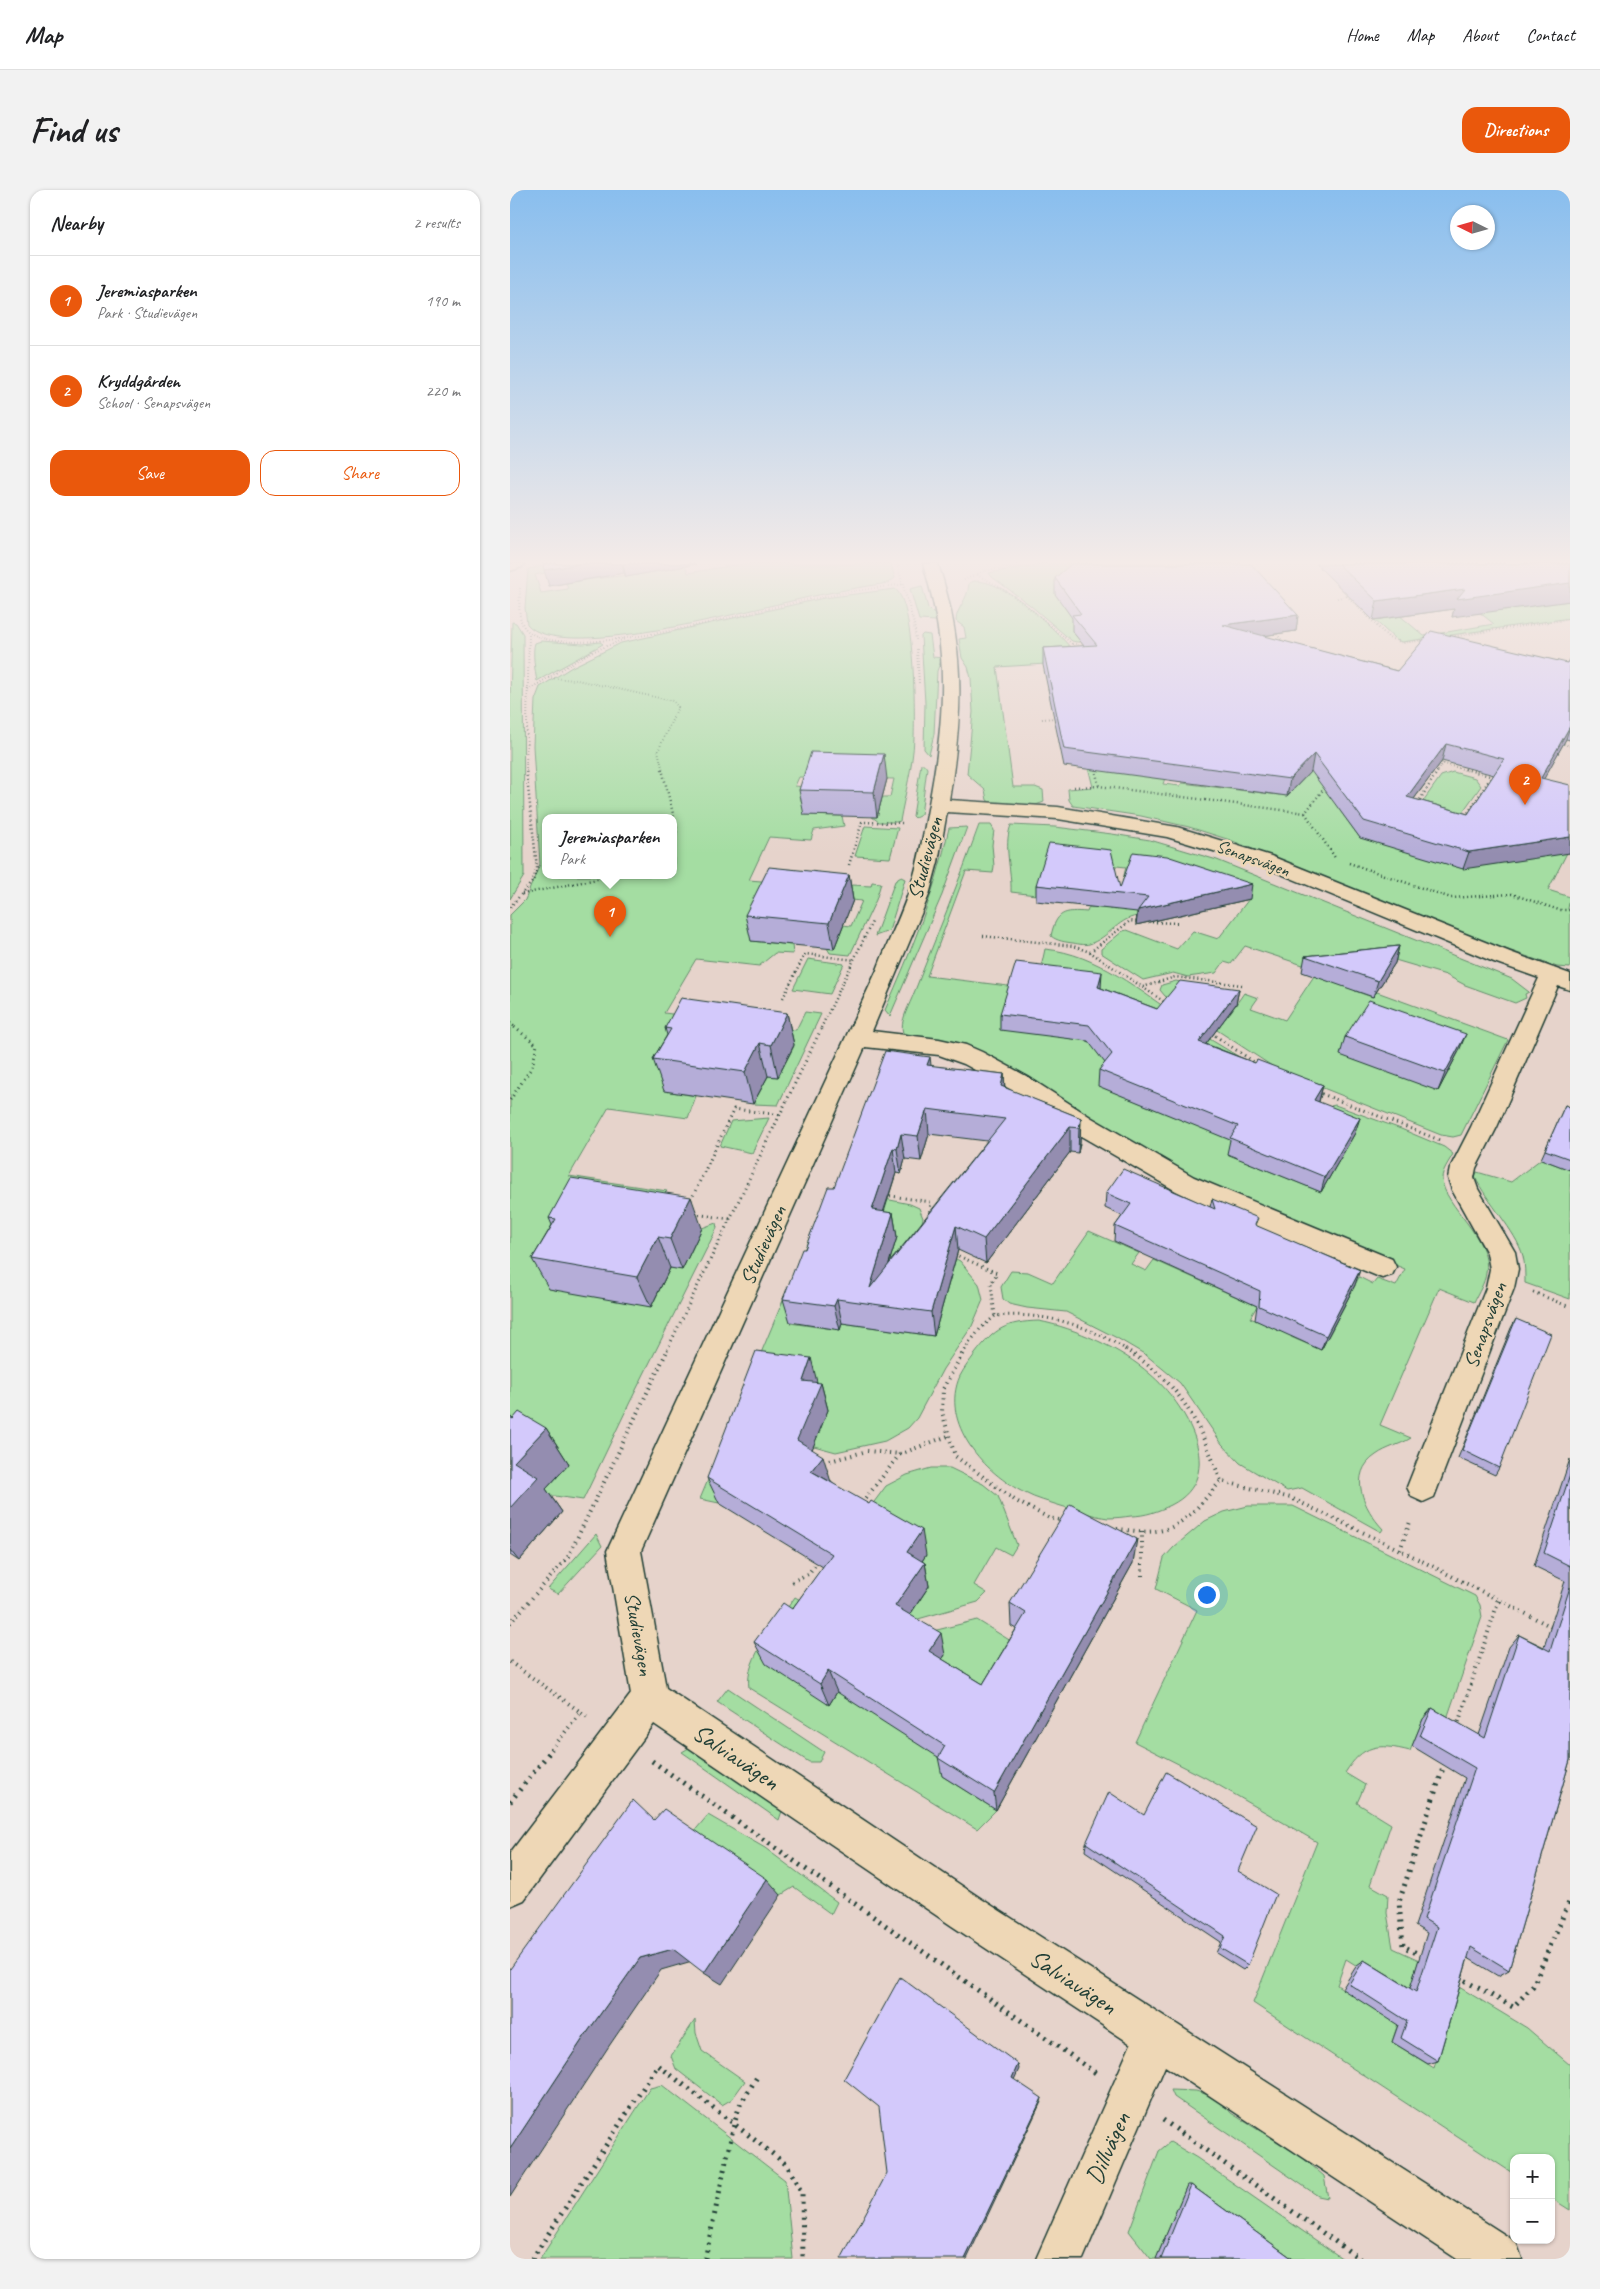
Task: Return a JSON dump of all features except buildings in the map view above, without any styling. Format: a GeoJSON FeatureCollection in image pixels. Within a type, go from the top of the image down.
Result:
{"type":"FeatureCollection","features":[{"type":"Feature","properties":{"kind":"street","name":"Studievägen"},"geometry":{"type":"LineString","coordinates":[[510,1886],[650,1699],[624,1551],[888,970],[926,872],[948,750],[952,707],[951,661]]}},
{"type":"Feature","properties":{"kind":"street","name":"Senapsvägen"},"geometry":{"type":"LineString","coordinates":[[937,814],[1058,813],[1170,831],[1264,860],[1502,957],[1561,978],[1463,1168],[1461,1178],[1463,1184],[1500,1252],[1504,1269],[1500,1288],[1422,1487]]}},
{"type":"Feature","properties":{"kind":"street"},"geometry":{"type":"LineString","coordinates":[[857,1038],[957,1051],[1019,1083],[1083,1125],[1185,1184],[1382,1267]]}},
{"type":"Feature","properties":{"kind":"street","name":"Salviavägen"},"geometry":{"type":"LineString","coordinates":[[650,1699],[975,1917],[1499,2259]]}},
{"type":"Feature","properties":{"kind":"street","name":"Dillvägen"},"geometry":{"type":"LineString","coordinates":[[1059,2259],[1156,2036]]}},
{"type":"Feature","properties":{"kind":"path"},"geometry":{"type":"LineString","coordinates":[[510,907],[533,881],[537,868],[526,778],[529,661]]}},
{"type":"Feature","properties":{"kind":"path"},"geometry":{"type":"LineString","coordinates":[[528,690],[577,661]]}},
{"type":"Feature","properties":{"kind":"path"},"geometry":{"type":"LineString","coordinates":[[918,661],[920,686]]}},
{"type":"Feature","properties":{"kind":"path"},"geometry":{"type":"LineString","coordinates":[[548,678],[576,680],[657,696],[673,701],[678,707],[676,715],[660,741],[658,751],[673,814]]}},
{"type":"Feature","properties":{"kind":"path"},"geometry":{"type":"LineString","coordinates":[[1042,719],[1060,718]]}},
{"type":"Feature","properties":{"kind":"path"},"geometry":{"type":"LineString","coordinates":[[1561,743],[1570,746]]}},
{"type":"Feature","properties":{"kind":"path"},"geometry":{"type":"LineString","coordinates":[[1093,760],[1099,786]]}},
{"type":"Feature","properties":{"kind":"path"},"geometry":{"type":"LineString","coordinates":[[1434,761],[1500,779]]}},
{"type":"Feature","properties":{"kind":"path"},"geometry":{"type":"LineString","coordinates":[[1417,805],[1443,763]]}},
{"type":"Feature","properties":{"kind":"path"},"geometry":{"type":"LineString","coordinates":[[1462,822],[1491,777]]}},
{"type":"Feature","properties":{"kind":"path"},"geometry":{"type":"LineString","coordinates":[[1304,813],[1328,784]]}},
{"type":"Feature","properties":{"kind":"path"},"geometry":{"type":"LineString","coordinates":[[1073,787],[1099,786],[1304,813],[1334,858],[1451,898],[1512,894],[1559,910],[1570,910]]}},
{"type":"Feature","properties":{"kind":"path"},"geometry":{"type":"LineString","coordinates":[[903,832],[906,814]]}},
{"type":"Feature","properties":{"kind":"path"},"geometry":{"type":"LineString","coordinates":[[849,865],[862,822],[905,823],[937,814]]}},
{"type":"Feature","properties":{"kind":"path"},"geometry":{"type":"LineString","coordinates":[[521,894],[597,879]]}},
{"type":"Feature","properties":{"kind":"path"},"geometry":{"type":"LineString","coordinates":[[510,1623],[568,1557],[874,918]]}},
{"type":"Feature","properties":{"kind":"path"},"geometry":{"type":"LineString","coordinates":[[1090,952],[1130,921],[1178,923]]}},
{"type":"Feature","properties":{"kind":"path"},"geometry":{"type":"LineString","coordinates":[[983,936],[1073,946],[1090,952],[1167,1004]]}},
{"type":"Feature","properties":{"kind":"path"},"geometry":{"type":"LineString","coordinates":[[783,998],[805,954],[855,960]]}},
{"type":"Feature","properties":{"kind":"path"},"geometry":{"type":"LineString","coordinates":[[1143,987],[1174,977],[1242,985]]}},
{"type":"Feature","properties":{"kind":"path"},"geometry":{"type":"LineString","coordinates":[[510,1023],[537,1045],[532,1067],[510,1100]]}},
{"type":"Feature","properties":{"kind":"path"},"geometry":{"type":"LineString","coordinates":[[1208,1031],[1265,1068]]}},
{"type":"Feature","properties":{"kind":"path"},"geometry":{"type":"LineString","coordinates":[[1314,1091],[1470,1152]]}},
{"type":"Feature","properties":{"kind":"path"},"geometry":{"type":"LineString","coordinates":[[688,1205],[734,1109],[781,1115]]}},
{"type":"Feature","properties":{"kind":"path"},"geometry":{"type":"LineString","coordinates":[[879,1194],[931,1202],[928,1226]]}},
{"type":"Feature","properties":{"kind":"path"},"geometry":{"type":"LineString","coordinates":[[684,1212],[731,1219]]}},
{"type":"Feature","properties":{"kind":"path"},"geometry":{"type":"LineString","coordinates":[[952,1254],[996,1273],[991,1284],[995,1316]]}},
{"type":"Feature","properties":{"kind":"path"},"geometry":{"type":"LineString","coordinates":[[1066,1522],[1049,1518],[1016,1501],[955,1456],[948,1436],[942,1412],[943,1389],[958,1359],[980,1329],[995,1316],[1014,1314],[1058,1319],[1114,1343],[1146,1364],[1175,1389],[1201,1428],[1220,1481]]}},
{"type":"Feature","properties":{"kind":"path"},"geometry":{"type":"LineString","coordinates":[[830,1462],[867,1452],[900,1454],[948,1436]]}},
{"type":"Feature","properties":{"kind":"path"},"geometry":{"type":"LineString","coordinates":[[860,1506],[900,1454]]}},
{"type":"Feature","properties":{"kind":"path"},"geometry":{"type":"LineString","coordinates":[[1108,1528],[1142,1531],[1165,1530],[1184,1519],[1220,1481]]}},
{"type":"Feature","properties":{"kind":"path"},"geometry":{"type":"LineString","coordinates":[[1220,1481],[1291,1498],[1400,1550],[1562,1632]]}},
{"type":"Feature","properties":{"kind":"path"},"geometry":{"type":"LineString","coordinates":[[1142,1531],[1142,1579]]}},
{"type":"Feature","properties":{"kind":"path"},"geometry":{"type":"LineString","coordinates":[[792,1582],[808,1574],[820,1559]]}},
{"type":"Feature","properties":{"kind":"path"},"geometry":{"type":"LineString","coordinates":[[1455,1732],[1499,1600]]}},
{"type":"Feature","properties":{"kind":"path"},"geometry":{"type":"LineString","coordinates":[[510,1662],[1360,2259]]}},
{"type":"Feature","properties":{"kind":"path"},"geometry":{"type":"LineString","coordinates":[[510,1802],[581,1712]]}},
{"type":"Feature","properties":{"kind":"path"},"geometry":{"type":"LineString","coordinates":[[1428,1960],[1403,1946],[1399,1902],[1446,1760]]}},
{"type":"Feature","properties":{"kind":"path"},"geometry":{"type":"LineString","coordinates":[[1454,1974],[1513,2007],[1533,1986],[1570,1900]]}},
{"type":"Feature","properties":{"kind":"path"},"geometry":{"type":"LineString","coordinates":[[532,2259],[658,2066],[786,2165],[802,2193],[803,2259]]}},
{"type":"Feature","properties":{"kind":"path"},"geometry":{"type":"LineString","coordinates":[[705,2259],[734,2124],[740,2105],[757,2077]]}},
{"type":"Feature","properties":{"kind":"green space"},"geometry":{"type":"Polygon","coordinates":[[[511,661],[523,661],[524,876],[510,899],[511,661]]]}},
{"type":"Feature","properties":{"kind":"green space"},"geometry":{"type":"Polygon","coordinates":[[[534,661],[573,661],[537,681],[534,661]]]}},
{"type":"Feature","properties":{"kind":"green space"},"geometry":{"type":"Polygon","coordinates":[[[585,661],[912,661],[914,683],[912,759],[900,821],[879,822],[872,817],[877,817],[882,797],[890,797],[894,779],[799,777],[795,786],[806,787],[804,815],[842,816],[844,826],[814,830],[811,840],[769,837],[749,880],[845,888],[852,885],[871,886],[872,882],[881,883],[876,900],[850,955],[830,953],[827,948],[843,925],[851,926],[862,901],[759,891],[762,917],[751,941],[792,945],[793,954],[775,953],[759,966],[696,959],[664,1013],[796,1030],[805,1012],[821,1014],[778,1105],[753,1104],[768,1076],[778,1077],[794,1046],[665,1091],[696,1096],[688,1118],[609,1107],[569,1176],[667,1191],[642,1219],[651,1307],[670,1268],[682,1269],[702,1228],[716,1223],[717,1228],[583,1500],[555,1496],[539,1497],[510,1438],[510,915],[525,900],[540,864],[533,746],[535,700],[540,687],[585,661]]]}},
{"type":"Feature","properties":{"kind":"green space"},"geometry":{"type":"Polygon","coordinates":[[[922,661],[941,661],[937,671],[934,734],[929,755],[924,749],[925,703],[922,661]]]}},
{"type":"Feature","properties":{"kind":"green space"},"geometry":{"type":"Polygon","coordinates":[[[964,661],[1053,661],[1046,664],[997,667],[1013,787],[1035,787],[1043,790],[1044,802],[1033,806],[990,802],[987,800],[985,790],[967,774],[973,712],[971,678],[964,661]]]}},
{"type":"Feature","properties":{"kind":"green space"},"geometry":{"type":"Polygon","coordinates":[[[1077,722],[1165,778],[1163,784],[1180,786],[1182,783],[1287,796],[1330,751],[1338,808],[1360,838],[1570,847],[1548,890],[1570,897],[1568,909],[1570,912],[1570,968],[1557,967],[1494,945],[1230,840],[1189,827],[1141,816],[1073,806],[1069,800],[1068,789],[1093,787],[1077,722]]]}},
{"type":"Feature","properties":{"kind":"green space"},"geometry":{"type":"Polygon","coordinates":[[[921,764],[924,764],[927,768],[921,815],[915,818],[913,816],[921,764]]]}},
{"type":"Feature","properties":{"kind":"green space"},"geometry":{"type":"Polygon","coordinates":[[[1453,772],[1475,778],[1481,786],[1459,817],[1421,804],[1441,776],[1453,772]]]}},
{"type":"Feature","properties":{"kind":"green space"},"geometry":{"type":"Polygon","coordinates":[[[979,825],[991,825],[994,830],[992,845],[993,873],[966,871],[927,976],[1024,988],[1048,968],[1042,963],[1045,949],[1083,958],[1117,975],[1182,1019],[1099,1086],[1182,1120],[1193,1056],[1208,1038],[1254,1066],[1228,1154],[1321,1192],[1331,1106],[1335,1105],[1401,1129],[1444,1147],[1453,1154],[1442,1176],[1444,1189],[1482,1248],[1486,1260],[1486,1273],[1474,1302],[1439,1288],[1380,1425],[1411,1438],[1376,1455],[1367,1463],[1362,1472],[1360,1481],[1365,1502],[1383,1529],[1381,1532],[1302,1488],[1287,1491],[1240,1463],[1222,1444],[1180,1383],[1146,1355],[1066,1312],[1027,1308],[1009,1304],[1003,1299],[1001,1287],[1011,1271],[1028,1272],[1053,1283],[1089,1231],[1139,1253],[1131,1264],[1146,1271],[1154,1260],[1257,1306],[1250,1318],[1267,1323],[1297,1325],[1291,1337],[1321,1350],[1359,1277],[1373,1284],[1377,1279],[1396,1286],[1405,1269],[1208,1188],[1080,1113],[903,1033],[902,1024],[906,1013],[979,825]]]}},
{"type":"Feature","properties":{"kind":"green space"},"geometry":{"type":"Polygon","coordinates":[[[1011,825],[1055,827],[1150,840],[1217,860],[1512,979],[1529,992],[1525,994],[1526,998],[1515,1003],[1465,985],[1446,975],[1378,955],[1355,991],[1372,997],[1377,992],[1508,1040],[1461,1135],[1453,1137],[1441,1135],[1278,1070],[1165,996],[1160,990],[1162,985],[1176,981],[1189,984],[1230,1013],[1244,993],[1258,998],[1251,1008],[1285,1020],[1318,970],[1245,946],[1231,964],[1224,962],[1216,973],[1188,977],[1173,973],[1143,980],[1101,953],[1101,949],[1123,931],[1127,930],[1177,949],[1193,931],[1218,939],[1249,899],[1138,916],[1124,921],[1090,944],[1064,942],[1051,936],[1059,917],[1067,912],[1087,912],[1089,907],[1116,909],[1126,867],[1049,859],[1036,895],[1011,892],[1008,841],[1011,825]]]}},
{"type":"Feature","properties":{"kind":"green space"},"geometry":{"type":"Polygon","coordinates":[[[865,826],[898,828],[890,858],[855,856],[865,826]]]}},
{"type":"Feature","properties":{"kind":"green space"},"geometry":{"type":"Polygon","coordinates":[[[967,827],[942,895],[890,1016],[885,1010],[922,920],[937,875],[949,828],[967,827]]]}},
{"type":"Feature","properties":{"kind":"green space"},"geometry":{"type":"Polygon","coordinates":[[[901,877],[905,879],[889,931],[875,936],[895,881],[901,877]]]}},
{"type":"Feature","properties":{"kind":"green space"},"geometry":{"type":"Polygon","coordinates":[[[808,959],[844,964],[830,994],[793,989],[808,959]]]}},
{"type":"Feature","properties":{"kind":"green space"},"geometry":{"type":"Polygon","coordinates":[[[769,1118],[752,1153],[720,1146],[731,1121],[769,1118]]]}},
{"type":"Feature","properties":{"kind":"green space"},"geometry":{"type":"Polygon","coordinates":[[[1541,1159],[1570,1170],[1570,1299],[1525,1283],[1524,1262],[1519,1246],[1475,1177],[1477,1172],[1511,1182],[1541,1159]]]}},
{"type":"Feature","properties":{"kind":"green space"},"geometry":{"type":"Polygon","coordinates":[[[830,1188],[910,1204],[919,1208],[923,1218],[918,1244],[790,1323],[840,1330],[842,1323],[934,1336],[944,1253],[960,1261],[979,1284],[983,1300],[972,1326],[943,1369],[917,1418],[908,1428],[885,1441],[836,1452],[814,1446],[719,1503],[700,1499],[830,1188]]]}},
{"type":"Feature","properties":{"kind":"green space"},"geometry":{"type":"Polygon","coordinates":[[[1039,1321],[1083,1334],[1112,1348],[1139,1365],[1163,1387],[1187,1421],[1195,1440],[1199,1458],[1197,1476],[1188,1492],[1171,1505],[1152,1513],[1108,1518],[1078,1511],[1029,1495],[1010,1484],[981,1460],[961,1429],[956,1411],[955,1394],[960,1376],[982,1345],[995,1332],[1018,1323],[1039,1321]]]}},
{"type":"Feature","properties":{"kind":"green space"},"geometry":{"type":"Polygon","coordinates":[[[931,1468],[950,1468],[983,1484],[998,1496],[1017,1545],[1011,1555],[996,1547],[974,1585],[987,1593],[978,1602],[904,1623],[824,1569],[886,1486],[907,1475],[931,1468]]]}},
{"type":"Feature","properties":{"kind":"green space"},"geometry":{"type":"Polygon","coordinates":[[[1248,1506],[1293,1506],[1475,1596],[1480,1605],[1482,1617],[1443,1730],[1423,1719],[1410,1751],[1389,1747],[1372,1748],[1358,1756],[1345,1773],[1365,1785],[1357,1803],[1391,1824],[1370,1885],[1388,1895],[1387,1913],[1393,1948],[1419,1960],[1392,2042],[1434,2068],[1459,1987],[1527,2028],[1570,2065],[1570,2210],[1555,2201],[1555,2154],[1510,2154],[1510,2171],[1253,2003],[1317,1842],[1206,1778],[1135,1742],[1197,1610],[1156,1589],[1164,1558],[1205,1521],[1224,1512],[1248,1506]],[[1346,1959],[1337,1985],[1374,2009],[1383,1982],[1346,1959]]]}},
{"type":"Feature","properties":{"kind":"green space"},"geometry":{"type":"Polygon","coordinates":[[[596,1534],[602,1546],[558,1594],[548,1589],[596,1534]]]}},
{"type":"Feature","properties":{"kind":"green space"},"geometry":{"type":"Polygon","coordinates":[[[795,1597],[818,1610],[828,1705],[837,1692],[933,1672],[945,1655],[913,1636],[977,1620],[1019,1646],[942,1776],[996,1810],[977,1829],[749,1688],[749,1676],[757,1652],[795,1597]]]}},
{"type":"Feature","properties":{"kind":"green space"},"geometry":{"type":"Polygon","coordinates":[[[728,1688],[824,1752],[819,1762],[809,1762],[717,1702],[728,1688]]]}},
{"type":"Feature","properties":{"kind":"green space"},"geometry":{"type":"Polygon","coordinates":[[[697,1743],[784,1805],[779,1820],[682,1752],[697,1743]]]}},
{"type":"Feature","properties":{"kind":"green space"},"geometry":{"type":"Polygon","coordinates":[[[708,1815],[765,1848],[837,1902],[831,1914],[794,1887],[781,1895],[692,1834],[708,1815]]]}},
{"type":"Feature","properties":{"kind":"green space"},"geometry":{"type":"Polygon","coordinates":[[[695,2020],[696,2033],[702,2051],[745,2081],[732,2099],[722,2105],[676,2069],[671,2056],[695,2020]]]}},
{"type":"Feature","properties":{"kind":"green space"},"geometry":{"type":"Polygon","coordinates":[[[662,2085],[785,2180],[793,2259],[540,2259],[650,2088],[662,2085]]]}},
{"type":"Feature","properties":{"kind":"green space"},"geometry":{"type":"Polygon","coordinates":[[[1171,2090],[1196,2091],[1220,2099],[1231,2113],[1302,2157],[1324,2176],[1328,2198],[1318,2196],[1174,2097],[1171,2090]]]}},
{"type":"Feature","properties":{"kind":"green space"},"geometry":{"type":"Polygon","coordinates":[[[1170,2142],[1197,2158],[1343,2259],[1286,2259],[1187,2185],[1156,2259],[1151,2259],[1129,2231],[1159,2151],[1170,2142]]]}},
{"type":"Feature","properties":{"kind":"place","name":"Kryddgården"},"geometry":{"type":"Point","coordinates":[1525,805]}},
{"type":"Feature","properties":{"kind":"place","name":"Jeremiasparken"},"geometry":{"type":"Point","coordinates":[610,937]}}]}
